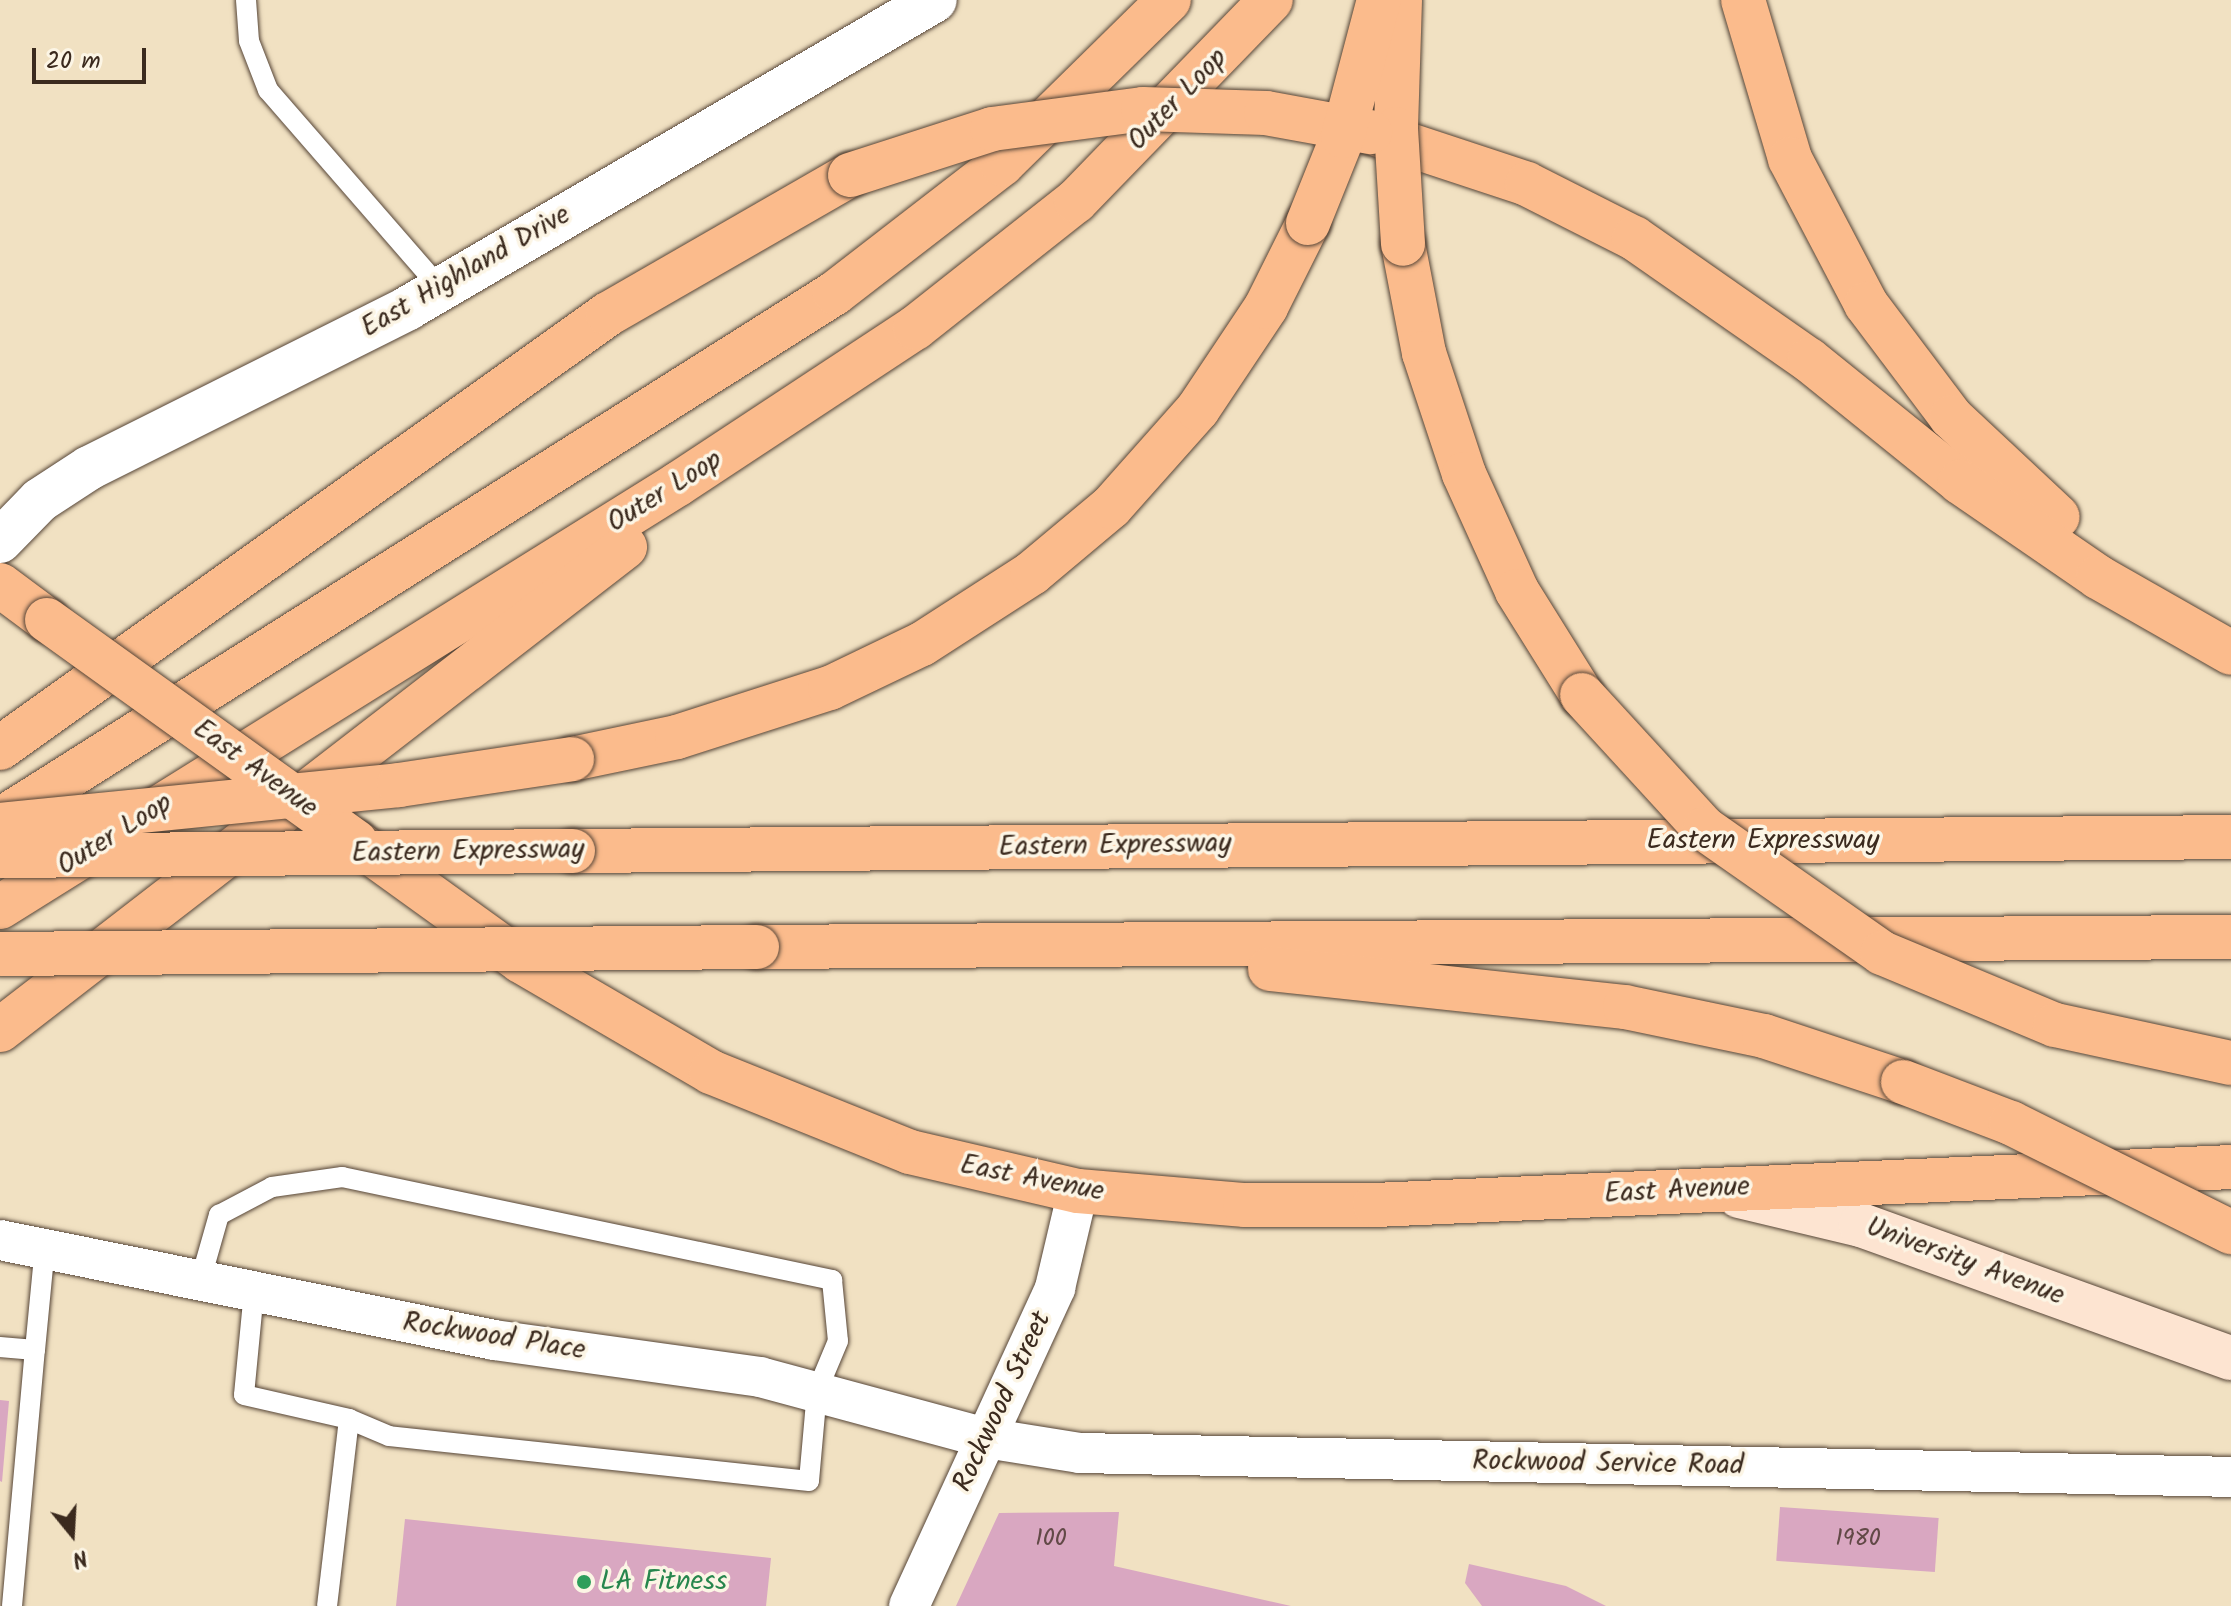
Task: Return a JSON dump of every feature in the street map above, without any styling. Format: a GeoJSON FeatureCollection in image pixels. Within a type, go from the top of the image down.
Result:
{"type":"FeatureCollection","features":[{"type":"Feature","properties":{"kind":"main road"},"geometry":{"type":"LineString","coordinates":[[0,823],[835,293],[1002,164],[1169,0]]}},
{"type":"Feature","properties":{"kind":"main road","name":"Outer Loop"},"geometry":{"type":"LineString","coordinates":[[0,906],[857,369],[1076,201],[1271,0]]}},
{"type":"Feature","properties":{"kind":"main road"},"geometry":{"type":"LineString","coordinates":[[0,823],[399,785],[572,759],[731,722],[830,688],[922,644],[1032,573],[1111,507],[1207,398],[1266,307],[1308,223],[1343,136],[1379,0]]}},
{"type":"Feature","properties":{"kind":"main road"},"geometry":{"type":"LineString","coordinates":[[1400,0],[1396,129],[1403,244],[1424,353],[1464,474],[1517,591],[1582,695],[1639,764],[1722,843],[1882,953],[2055,1025],[2231,1063]]}},
{"type":"Feature","properties":{"kind":"main road"},"geometry":{"type":"LineString","coordinates":[[1743,0],[1800,181],[1879,324],[1984,453],[2098,545],[2168,618]]}},
{"type":"Feature","properties":{"kind":"main road"},"geometry":{"type":"LineString","coordinates":[[0,748],[608,314],[850,175],[992,129],[1143,109],[1266,113],[1370,132],[1527,184],[1634,238],[1809,360],[1960,482],[2168,618],[2231,653]]}},
{"type":"Feature","properties":{"kind":"main road"},"geometry":{"type":"LineString","coordinates":[[0,1030],[857,369]]}},
{"type":"Feature","properties":{"kind":"main road","name":"East Avenue"},"geometry":{"type":"LineString","coordinates":[[0,585],[521,961],[711,1072],[910,1152],[1078,1191],[1314,1206],[2231,1167]]}},
{"type":"Feature","properties":{"kind":"main road","name":"Eastern Expressway"},"geometry":{"type":"LineString","coordinates":[[0,856],[2231,837]]}},
{"type":"Feature","properties":{"kind":"main road"},"geometry":{"type":"LineString","coordinates":[[0,954],[2231,937]]}},
{"type":"Feature","properties":{"kind":"main road"},"geometry":{"type":"LineString","coordinates":[[1029,946],[1625,1007],[1764,1036],[1903,1082],[2011,1123],[2231,1232]]}},
{"type":"Feature","properties":{"kind":"main road","name":"University Avenue"},"geometry":{"type":"LineString","coordinates":[[1693,1190],[1836,1217],[2231,1358]]}},
{"type":"Feature","properties":{"kind":"street","name":"East Highland Drive"},"geometry":{"type":"LineString","coordinates":[[0,541],[40,500],[89,468],[441,289],[935,0]]}},
{"type":"Feature","properties":{"kind":"street","name":"Rockwood Street"},"geometry":{"type":"LineString","coordinates":[[909,1606],[1055,1288],[1078,1191]]}},
{"type":"Feature","properties":{"kind":"street","name":"Rockwood Place"},"geometry":{"type":"LineString","coordinates":[[0,1240],[45,1246],[494,1340],[817,1391],[986,1438]]}},
{"type":"Feature","properties":{"kind":"street","name":"Rockwood Service Road"},"geometry":{"type":"LineString","coordinates":[[986,1438],[1130,1455],[2231,1477]]}},
{"type":"Feature","properties":{"kind":"lane"},"geometry":{"type":"LineString","coordinates":[[246,0],[249,41],[268,90],[441,289]]}},
{"type":"Feature","properties":{"kind":"lane"},"geometry":{"type":"LineString","coordinates":[[201,1278],[219,1215],[272,1187],[342,1177],[589,1224],[832,1280],[838,1341],[817,1391],[809,1481],[389,1436],[349,1419],[244,1395],[254,1291]]}},
{"type":"Feature","properties":{"kind":"lane"},"geometry":{"type":"LineString","coordinates":[[12,1606],[45,1246]]}},
{"type":"Feature","properties":{"kind":"lane"},"geometry":{"type":"LineString","coordinates":[[0,1347],[35,1350]]}},
{"type":"Feature","properties":{"kind":"lane"},"geometry":{"type":"LineString","coordinates":[[327,1606],[349,1419]]}},
{"type":"Feature","properties":{"kind":"building"},"geometry":{"type":"Polygon","coordinates":[[[0,1400],[9,1401],[2,1482],[0,1481],[0,1400]]]}},
{"type":"Feature","properties":{"kind":"building"},"geometry":{"type":"Polygon","coordinates":[[[1780,1507],[1939,1518],[1935,1572],[1776,1561],[1780,1507]]]}},
{"type":"Feature","properties":{"kind":"building"},"geometry":{"type":"Polygon","coordinates":[[[1119,1512],[1114,1566],[1291,1606],[956,1606],[999,1513],[1119,1512]]]}},
{"type":"Feature","properties":{"kind":"building","name":"LA Fitness"},"geometry":{"type":"Polygon","coordinates":[[[405,1519],[771,1558],[766,1606],[396,1606],[405,1519]]]}},
{"type":"Feature","properties":{"kind":"building"},"geometry":{"type":"Polygon","coordinates":[[[1469,1564],[1566,1586],[1606,1606],[1482,1606],[1465,1583],[1469,1564]]]}},
{"type":"Feature","properties":{"kind":"place","name":"LA Fitness"},"geometry":{"type":"Point","coordinates":[584,1582]}}]}
